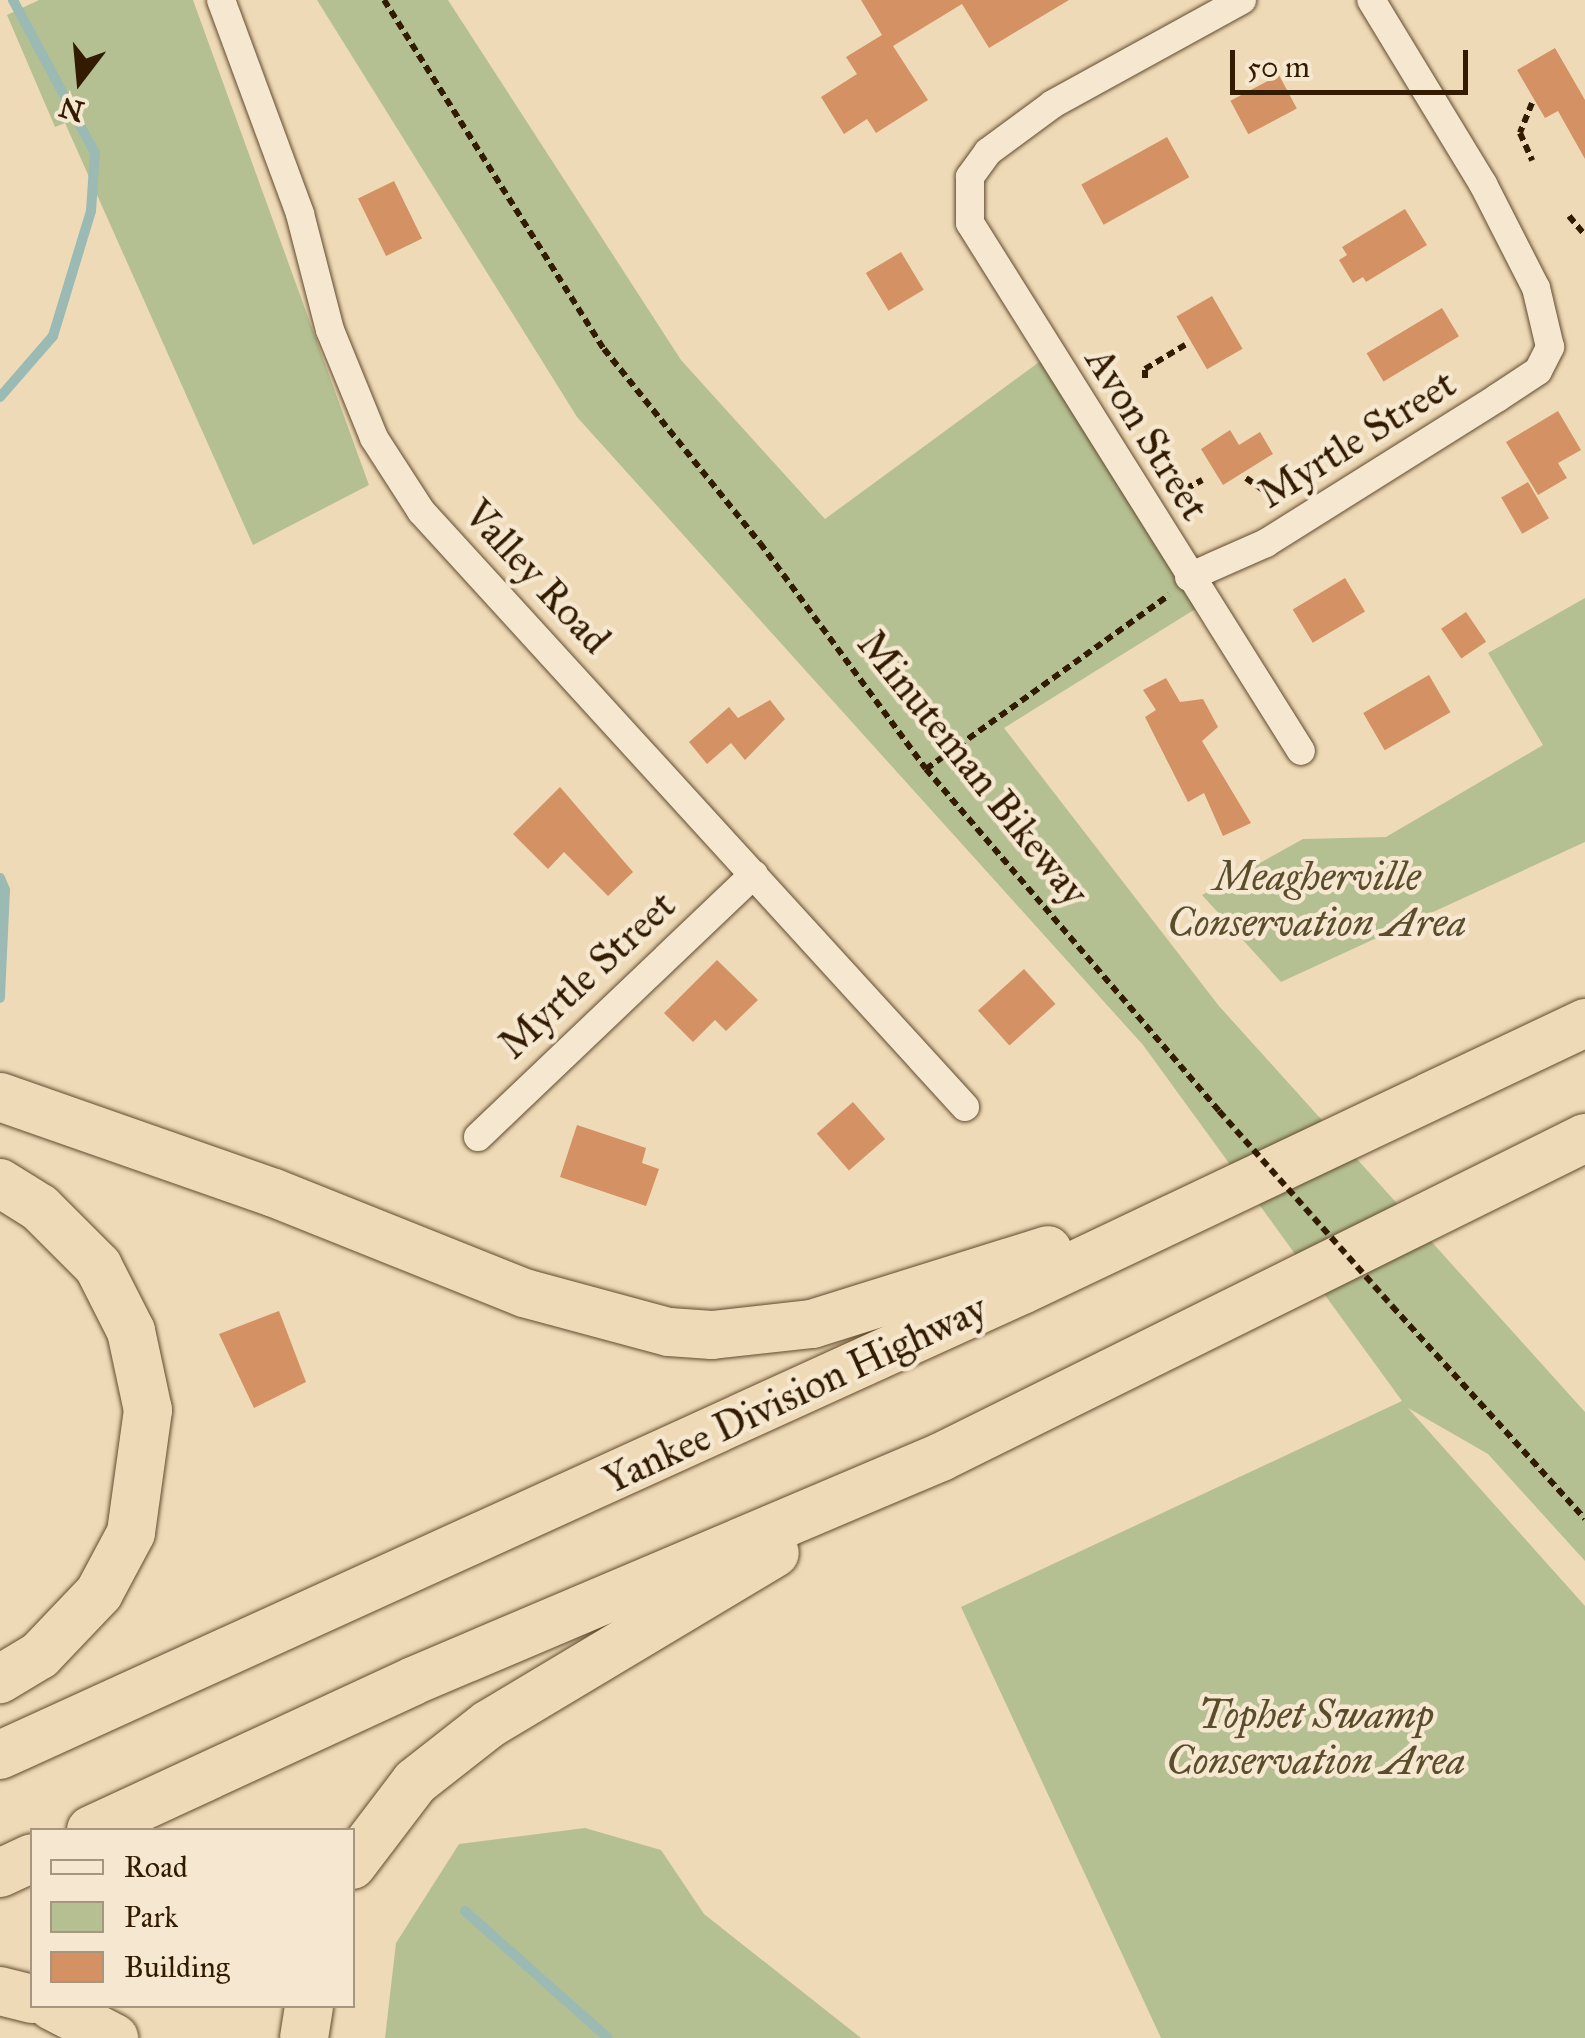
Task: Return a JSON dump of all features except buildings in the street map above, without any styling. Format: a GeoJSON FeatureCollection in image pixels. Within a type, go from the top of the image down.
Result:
{"type":"FeatureCollection","features":[{"type":"Feature","properties":{"kind":"highway","name":"Yankee Division Highway"},"geometry":{"type":"LineString","coordinates":[[0,1755],[1228,1193],[1585,1023]]}},
{"type":"Feature","properties":{"kind":"highway"},"geometry":{"type":"LineString","coordinates":[[0,1097],[274,1194],[604,1320],[712,1335],[812,1324],[1228,1193]]}},
{"type":"Feature","properties":{"kind":"highway"},"geometry":{"type":"LineString","coordinates":[[95,1828],[413,1681],[898,1475],[1585,1138]]}},
{"type":"Feature","properties":{"kind":"highway"},"geometry":{"type":"LineString","coordinates":[[0,1183],[40,1208],[98,1266],[131,1331],[148,1410],[131,1533],[99,1593],[40,1656],[0,1679]]}},
{"type":"Feature","properties":{"kind":"highway"},"geometry":{"type":"LineString","coordinates":[[355,1860],[415,1782],[488,1724],[898,1475]]}},
{"type":"Feature","properties":{"kind":"highway"},"geometry":{"type":"LineString","coordinates":[[0,1873],[30,1859]]}},
{"type":"Feature","properties":{"kind":"highway"},"geometry":{"type":"LineString","coordinates":[[0,1991],[30,1998]]}},
{"type":"Feature","properties":{"kind":"highway"},"geometry":{"type":"LineString","coordinates":[[56,2008],[114,2038]]}},
{"type":"Feature","properties":{"kind":"highway"},"geometry":{"type":"LineString","coordinates":[[304,2038],[309,2008]]}},
{"type":"Feature","properties":{"kind":"street","name":"Valley Road"},"geometry":{"type":"LineString","coordinates":[[222,0],[300,214],[330,330],[374,438],[421,510],[965,1107]]}},
{"type":"Feature","properties":{"kind":"street","name":"Avon Street"},"geometry":{"type":"LineString","coordinates":[[1242,0],[1053,104],[988,152],[970,177],[970,224],[1188,577],[1301,751]]}},
{"type":"Feature","properties":{"kind":"street","name":"Myrtle Street"},"geometry":{"type":"LineString","coordinates":[[1188,577],[1266,542],[1538,372],[1550,347],[1549,319],[1499,216],[1371,0]]}},
{"type":"Feature","properties":{"kind":"street","name":"Myrtle Street"},"geometry":{"type":"LineString","coordinates":[[478,1137],[754,874]]}},
{"type":"Feature","properties":{"kind":"path","name":"Minuteman Bikeway"},"geometry":{"type":"LineString","coordinates":[[384,0],[604,349],[760,543],[926,769],[1219,1112],[1585,1520]]}},
{"type":"Feature","properties":{"kind":"path"},"geometry":{"type":"LineString","coordinates":[[1532,104],[1520,133],[1532,160]]}},
{"type":"Feature","properties":{"kind":"path"},"geometry":{"type":"LineString","coordinates":[[1570,216],[1585,235]]}},
{"type":"Feature","properties":{"kind":"path"},"geometry":{"type":"LineString","coordinates":[[1146,378],[1145,369],[1185,345]]}},
{"type":"Feature","properties":{"kind":"path"},"geometry":{"type":"LineString","coordinates":[[1246,478],[1276,491],[1316,478]]}},
{"type":"Feature","properties":{"kind":"path"},"geometry":{"type":"LineString","coordinates":[[926,769],[1188,577]]}},
{"type":"Feature","properties":{"kind":"green space"},"geometry":{"type":"Polygon","coordinates":[[[39,0],[193,0],[369,485],[253,545],[65,123],[55,127],[7,15],[39,0]]]}},
{"type":"Feature","properties":{"kind":"green space","name":"Tophet Swamp Conservation Area"},"geometry":{"type":"Polygon","coordinates":[[[317,0],[448,0],[681,360],[825,519],[1046,357],[1197,608],[1004,728],[1219,1006],[1585,1412],[1585,1561],[1488,1454],[1408,1408],[1585,1606],[1585,2038],[1161,2038],[961,1607],[1402,1401],[1143,1045],[577,417],[317,0]]]}},
{"type":"Feature","properties":{"kind":"green space","name":"Meagherville Conservation Area"},"geometry":{"type":"Polygon","coordinates":[[[1585,598],[1585,842],[1281,982],[1202,895],[1303,839],[1386,837],[1543,745],[1488,653],[1585,598]]]}},
{"type":"Feature","properties":{"kind":"green space"},"geometry":{"type":"Polygon","coordinates":[[[585,1828],[661,1850],[704,1914],[861,2038],[385,2038],[396,1943],[459,1844],[585,1828]]]}},
{"type":"Feature","properties":{"kind":"waterway"},"geometry":{"type":"LineString","coordinates":[[0,397],[53,336],[91,211],[95,153],[13,0]]}},
{"type":"Feature","properties":{"kind":"waterway"},"geometry":{"type":"LineString","coordinates":[[0,878],[5,890],[0,998]]}},
{"type":"Feature","properties":{"kind":"waterway"},"geometry":{"type":"LineString","coordinates":[[465,1911],[608,2038]]}}]}
